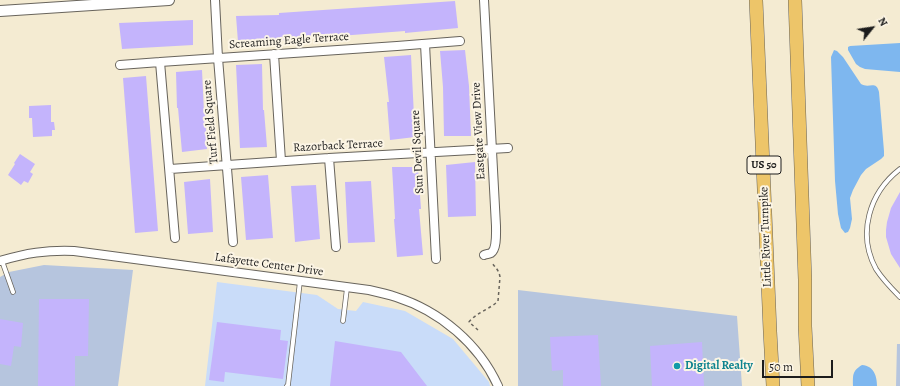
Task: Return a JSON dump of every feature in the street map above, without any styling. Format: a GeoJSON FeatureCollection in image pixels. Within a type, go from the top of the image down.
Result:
{"type":"FeatureCollection","features":[{"type":"Feature","properties":{"kind":"highway","name":"Little River Turnpike"},"geometry":{"type":"LineString","coordinates":[[756,0],[773,386]]}},
{"type":"Feature","properties":{"kind":"highway"},"geometry":{"type":"LineString","coordinates":[[795,0],[808,386]]}},
{"type":"Feature","properties":{"kind":"street"},"geometry":{"type":"LineString","coordinates":[[0,12],[169,0]]}},
{"type":"Feature","properties":{"kind":"street","name":"Turf Field Square"},"geometry":{"type":"LineString","coordinates":[[215,0],[218,58],[233,242]]}},
{"type":"Feature","properties":{"kind":"street","name":"Eastgate View Drive"},"geometry":{"type":"LineString","coordinates":[[484,0],[496,211],[496,239],[494,250],[490,254],[484,255]]}},
{"type":"Feature","properties":{"kind":"street","name":"Screaming Eagle Terrace"},"geometry":{"type":"LineString","coordinates":[[120,65],[460,41]]}},
{"type":"Feature","properties":{"kind":"street","name":"Sun Devil Square"},"geometry":{"type":"LineString","coordinates":[[425,44],[436,259]]}},
{"type":"Feature","properties":{"kind":"street"},"geometry":{"type":"LineString","coordinates":[[274,54],[281,161]]}},
{"type":"Feature","properties":{"kind":"street"},"geometry":{"type":"LineString","coordinates":[[160,62],[175,238]]}},
{"type":"Feature","properties":{"kind":"street","name":"Razorback Terrace"},"geometry":{"type":"LineString","coordinates":[[170,169],[508,148]]}},
{"type":"Feature","properties":{"kind":"street"},"geometry":{"type":"LineString","coordinates":[[330,158],[336,247]]}},
{"type":"Feature","properties":{"kind":"street","name":"Lafayette Center Drive"},"geometry":{"type":"LineString","coordinates":[[1,261],[35,252],[55,250],[74,251],[369,290],[396,297],[418,306],[444,321],[476,350],[498,386]]}},
{"type":"Feature","properties":{"kind":"lane"},"geometry":{"type":"LineString","coordinates":[[900,169],[888,179],[878,192],[871,209],[867,229],[870,254],[876,268],[886,284],[900,297]]}},
{"type":"Feature","properties":{"kind":"lane"},"geometry":{"type":"LineString","coordinates":[[1,261],[13,292]]}},
{"type":"Feature","properties":{"kind":"lane"},"geometry":{"type":"LineString","coordinates":[[287,386],[300,281]]}},
{"type":"Feature","properties":{"kind":"lane"},"geometry":{"type":"LineString","coordinates":[[343,321],[347,287]]}},
{"type":"Feature","properties":{"kind":"path"},"geometry":{"type":"LineString","coordinates":[[478,330],[469,322],[472,318],[495,304],[498,300],[500,287],[500,273],[484,255]]}},
{"type":"Feature","properties":{"kind":"shaded area"},"geometry":{"type":"Polygon","coordinates":[[[44,265],[133,270],[118,386],[0,386],[0,277],[9,272],[44,265]]]}},
{"type":"Feature","properties":{"kind":"shaded area"},"geometry":{"type":"Polygon","coordinates":[[[217,282],[317,295],[338,309],[356,311],[363,302],[405,311],[453,339],[489,382],[490,386],[205,386],[217,282]]]}},
{"type":"Feature","properties":{"kind":"shaded area"},"geometry":{"type":"Polygon","coordinates":[[[518,290],[737,316],[742,386],[518,386],[518,290]]]}},
{"type":"Feature","properties":{"kind":"shaded area"},"geometry":{"type":"Polygon","coordinates":[[[897,344],[900,344],[900,386],[896,386],[897,344]]]}},
{"type":"Feature","properties":{"kind":"water"},"geometry":{"type":"Polygon","coordinates":[[[900,43],[900,72],[865,69],[860,67],[856,64],[848,50],[848,47],[850,46],[900,43]]]}},
{"type":"Feature","properties":{"kind":"water"},"geometry":{"type":"Polygon","coordinates":[[[834,50],[843,57],[861,84],[876,86],[878,88],[884,151],[884,156],[866,169],[853,190],[850,198],[852,219],[848,232],[845,233],[841,228],[838,214],[835,181],[831,57],[834,50]]]}},
{"type":"Feature","properties":{"kind":"water"},"geometry":{"type":"Polygon","coordinates":[[[862,365],[872,369],[877,386],[853,386],[853,379],[856,369],[862,365]]]}},
{"type":"Feature","properties":{"kind":"building"},"geometry":{"type":"Polygon","coordinates":[[[455,1],[458,28],[405,33],[405,31],[273,41],[238,42],[236,16],[279,15],[279,13],[455,1]]]}},
{"type":"Feature","properties":{"kind":"building"},"geometry":{"type":"Polygon","coordinates":[[[193,20],[193,45],[122,49],[119,23],[193,20]]]}},
{"type":"Feature","properties":{"kind":"building"},"geometry":{"type":"Polygon","coordinates":[[[465,50],[469,86],[471,136],[444,136],[443,87],[440,51],[465,50]]]}},
{"type":"Feature","properties":{"kind":"building"},"geometry":{"type":"Polygon","coordinates":[[[411,55],[415,137],[390,140],[387,102],[389,102],[384,57],[411,55]]]}},
{"type":"Feature","properties":{"kind":"building"},"geometry":{"type":"Polygon","coordinates":[[[262,64],[263,110],[267,147],[240,148],[236,65],[262,64]]]}},
{"type":"Feature","properties":{"kind":"building"},"geometry":{"type":"Polygon","coordinates":[[[202,70],[207,149],[182,152],[177,108],[176,72],[202,70]]]}},
{"type":"Feature","properties":{"kind":"building"},"geometry":{"type":"Polygon","coordinates":[[[146,76],[158,231],[135,233],[123,78],[146,76]]]}},
{"type":"Feature","properties":{"kind":"building"},"geometry":{"type":"Polygon","coordinates":[[[51,105],[51,122],[54,122],[55,130],[52,130],[52,136],[33,137],[32,118],[29,118],[29,106],[51,105]]]}},
{"type":"Feature","properties":{"kind":"building"},"geometry":{"type":"Polygon","coordinates":[[[20,154],[35,164],[30,172],[33,174],[28,183],[24,181],[21,185],[8,175],[20,154]]]}},
{"type":"Feature","properties":{"kind":"building"},"geometry":{"type":"Polygon","coordinates":[[[475,162],[476,216],[448,217],[446,165],[475,162]]]}},
{"type":"Feature","properties":{"kind":"building"},"geometry":{"type":"Polygon","coordinates":[[[392,167],[418,167],[421,209],[419,209],[423,255],[397,257],[392,167]]]}},
{"type":"Feature","properties":{"kind":"building"},"geometry":{"type":"Polygon","coordinates":[[[268,175],[273,238],[246,240],[241,177],[268,175]]]}},
{"type":"Feature","properties":{"kind":"building"},"geometry":{"type":"Polygon","coordinates":[[[210,179],[213,232],[188,234],[184,182],[210,179]]]}},
{"type":"Feature","properties":{"kind":"building"},"geometry":{"type":"Polygon","coordinates":[[[371,181],[375,242],[348,243],[345,182],[371,181]]]}},
{"type":"Feature","properties":{"kind":"building"},"geometry":{"type":"Polygon","coordinates":[[[316,185],[320,239],[295,242],[291,186],[316,185]]]}},
{"type":"Feature","properties":{"kind":"building"},"geometry":{"type":"Polygon","coordinates":[[[900,192],[900,268],[891,254],[886,237],[886,230],[891,208],[900,192]]]}},
{"type":"Feature","properties":{"kind":"building"},"geometry":{"type":"Polygon","coordinates":[[[39,299],[89,299],[88,356],[75,356],[75,386],[38,386],[39,299]]]}},
{"type":"Feature","properties":{"kind":"building"},"geometry":{"type":"Polygon","coordinates":[[[0,319],[23,323],[21,347],[14,346],[11,366],[0,364],[0,319]]]}},
{"type":"Feature","properties":{"kind":"building"},"geometry":{"type":"Polygon","coordinates":[[[217,322],[281,330],[280,340],[288,341],[283,379],[225,372],[224,382],[209,380],[217,322]]]}},
{"type":"Feature","properties":{"kind":"building"},"geometry":{"type":"Polygon","coordinates":[[[598,335],[601,386],[563,386],[563,370],[552,371],[550,337],[598,335]]]}},
{"type":"Feature","properties":{"kind":"building"},"geometry":{"type":"Polygon","coordinates":[[[335,341],[401,352],[427,386],[330,386],[335,341]]]}},
{"type":"Feature","properties":{"kind":"building","name":"Digital Realty"},"geometry":{"type":"Polygon","coordinates":[[[702,342],[704,386],[652,386],[650,346],[702,342]]]}},
{"type":"Feature","properties":{"kind":"place","name":"Digital Realty"},"geometry":{"type":"Point","coordinates":[677,366]}}]}
